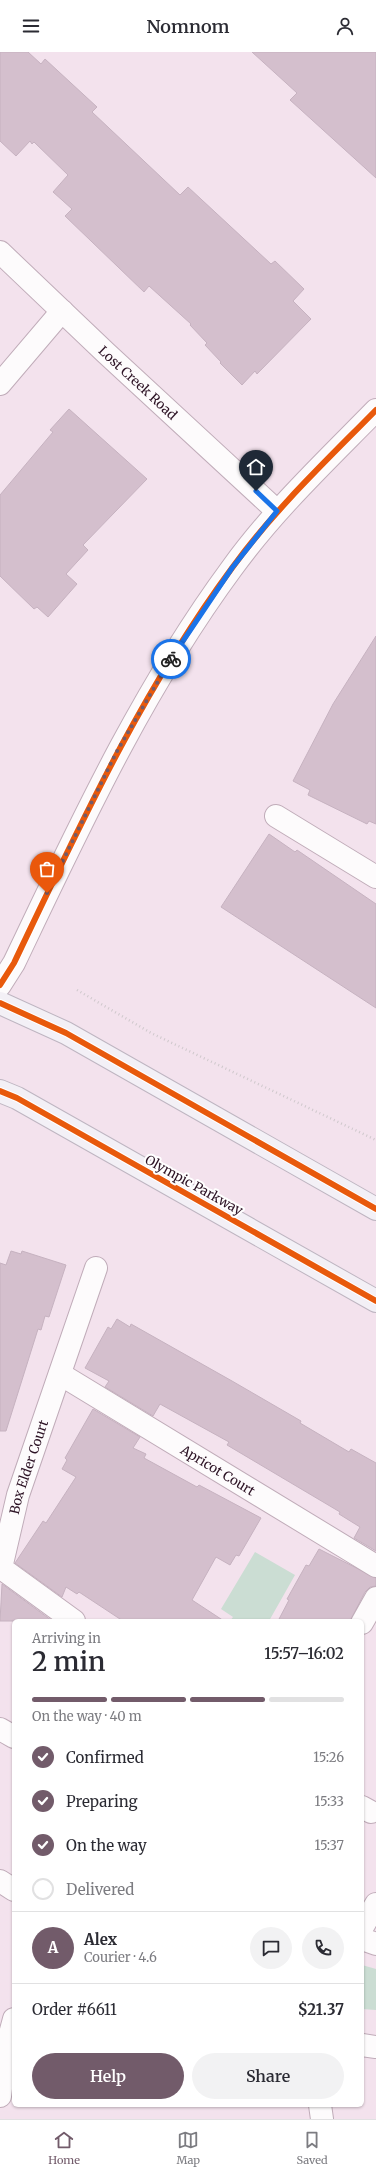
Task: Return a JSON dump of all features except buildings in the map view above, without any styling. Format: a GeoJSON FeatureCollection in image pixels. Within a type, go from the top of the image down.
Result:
{"type":"FeatureCollection","features":[{"type":"Feature","properties":{"kind":"main road"},"geometry":{"type":"LineString","coordinates":[[0,1003],[66,1033],[376,1209]]}},
{"type":"Feature","properties":{"kind":"main road","name":"Olympic Parkway"},"geometry":{"type":"LineString","coordinates":[[0,1091],[24,1102],[376,1301]]}},
{"type":"Feature","properties":{"kind":"street","name":"Lost Creek Road"},"geometry":{"type":"LineString","coordinates":[[0,252],[277,511]]}},
{"type":"Feature","properties":{"kind":"street"},"geometry":{"type":"LineString","coordinates":[[0,384],[62,311]]}},
{"type":"Feature","properties":{"kind":"street"},"geometry":{"type":"LineString","coordinates":[[0,985],[14,963],[119,746],[174,655],[228,574],[277,511],[376,410]]}},
{"type":"Feature","properties":{"kind":"street"},"geometry":{"type":"LineString","coordinates":[[276,816],[373,867]]}},
{"type":"Feature","properties":{"kind":"street"},"geometry":{"type":"LineString","coordinates":[[60,1374],[96,1268]]}},
{"type":"Feature","properties":{"kind":"street","name":"Apricot Court"},"geometry":{"type":"LineString","coordinates":[[60,1374],[376,1566]]}},
{"type":"Feature","properties":{"kind":"street","name":"Box Elder Court"},"geometry":{"type":"LineString","coordinates":[[60,1374],[18,1495],[1,1568],[71,1619]]}},
{"type":"Feature","properties":{"kind":"street"},"geometry":{"type":"LineString","coordinates":[[364,1619],[376,1598]]}},
{"type":"Feature","properties":{"kind":"street"},"geometry":{"type":"LineString","coordinates":[[0,1729],[12,1736]]}},
{"type":"Feature","properties":{"kind":"street"},"geometry":{"type":"LineString","coordinates":[[0,1881],[12,1889]]}},
{"type":"Feature","properties":{"kind":"street"},"geometry":{"type":"LineString","coordinates":[[364,1925],[376,1904]]}},
{"type":"Feature","properties":{"kind":"street"},"geometry":{"type":"LineString","coordinates":[[364,1940],[376,1944]]}},
{"type":"Feature","properties":{"kind":"street"},"geometry":{"type":"LineString","coordinates":[[0,2096],[6,2049],[12,2026]]}},
{"type":"Feature","properties":{"kind":"street"},"geometry":{"type":"LineString","coordinates":[[364,2045],[376,2047]]}},
{"type":"Feature","properties":{"kind":"street"},"geometry":{"type":"LineString","coordinates":[[320,2107],[322,2119]]}},
{"type":"Feature","properties":{"kind":"path"},"geometry":{"type":"LineString","coordinates":[[77,990],[151,1033],[376,1140]]}},
{"type":"Feature","properties":{"kind":"green space"},"geometry":{"type":"Polygon","coordinates":[[[255,1552],[295,1575],[270,1619],[232,1619],[233,1617],[221,1609],[255,1552]]]}},
{"type":"Feature","properties":{"kind":"green space"},"geometry":{"type":"Polygon","coordinates":[[[364,1966],[376,1969],[376,2010],[364,2009],[364,1966]]]}},
{"type":"Feature","properties":{"kind":"cycle path"},"geometry":{"type":"LineString","coordinates":[[0,985],[14,963],[88,810],[114,760],[169,662],[199,614],[232,568],[265,526],[301,486],[376,410]]}},
{"type":"Feature","properties":{"kind":"cycle path"},"geometry":{"type":"LineString","coordinates":[[0,1003],[66,1033],[376,1209]]}},
{"type":"Feature","properties":{"kind":"cycle path"},"geometry":{"type":"LineString","coordinates":[[0,1091],[17,1098],[376,1301]]}},
{"type":"Feature","properties":{"kind":"way so far"},"geometry":{"type":"LineString","coordinates":[[47,893],[116,753],[171,659]]}},
{"type":"Feature","properties":{"kind":"route"},"geometry":{"type":"LineString","coordinates":[[171,659],[232,568],[277,511],[256,491]]}}]}
